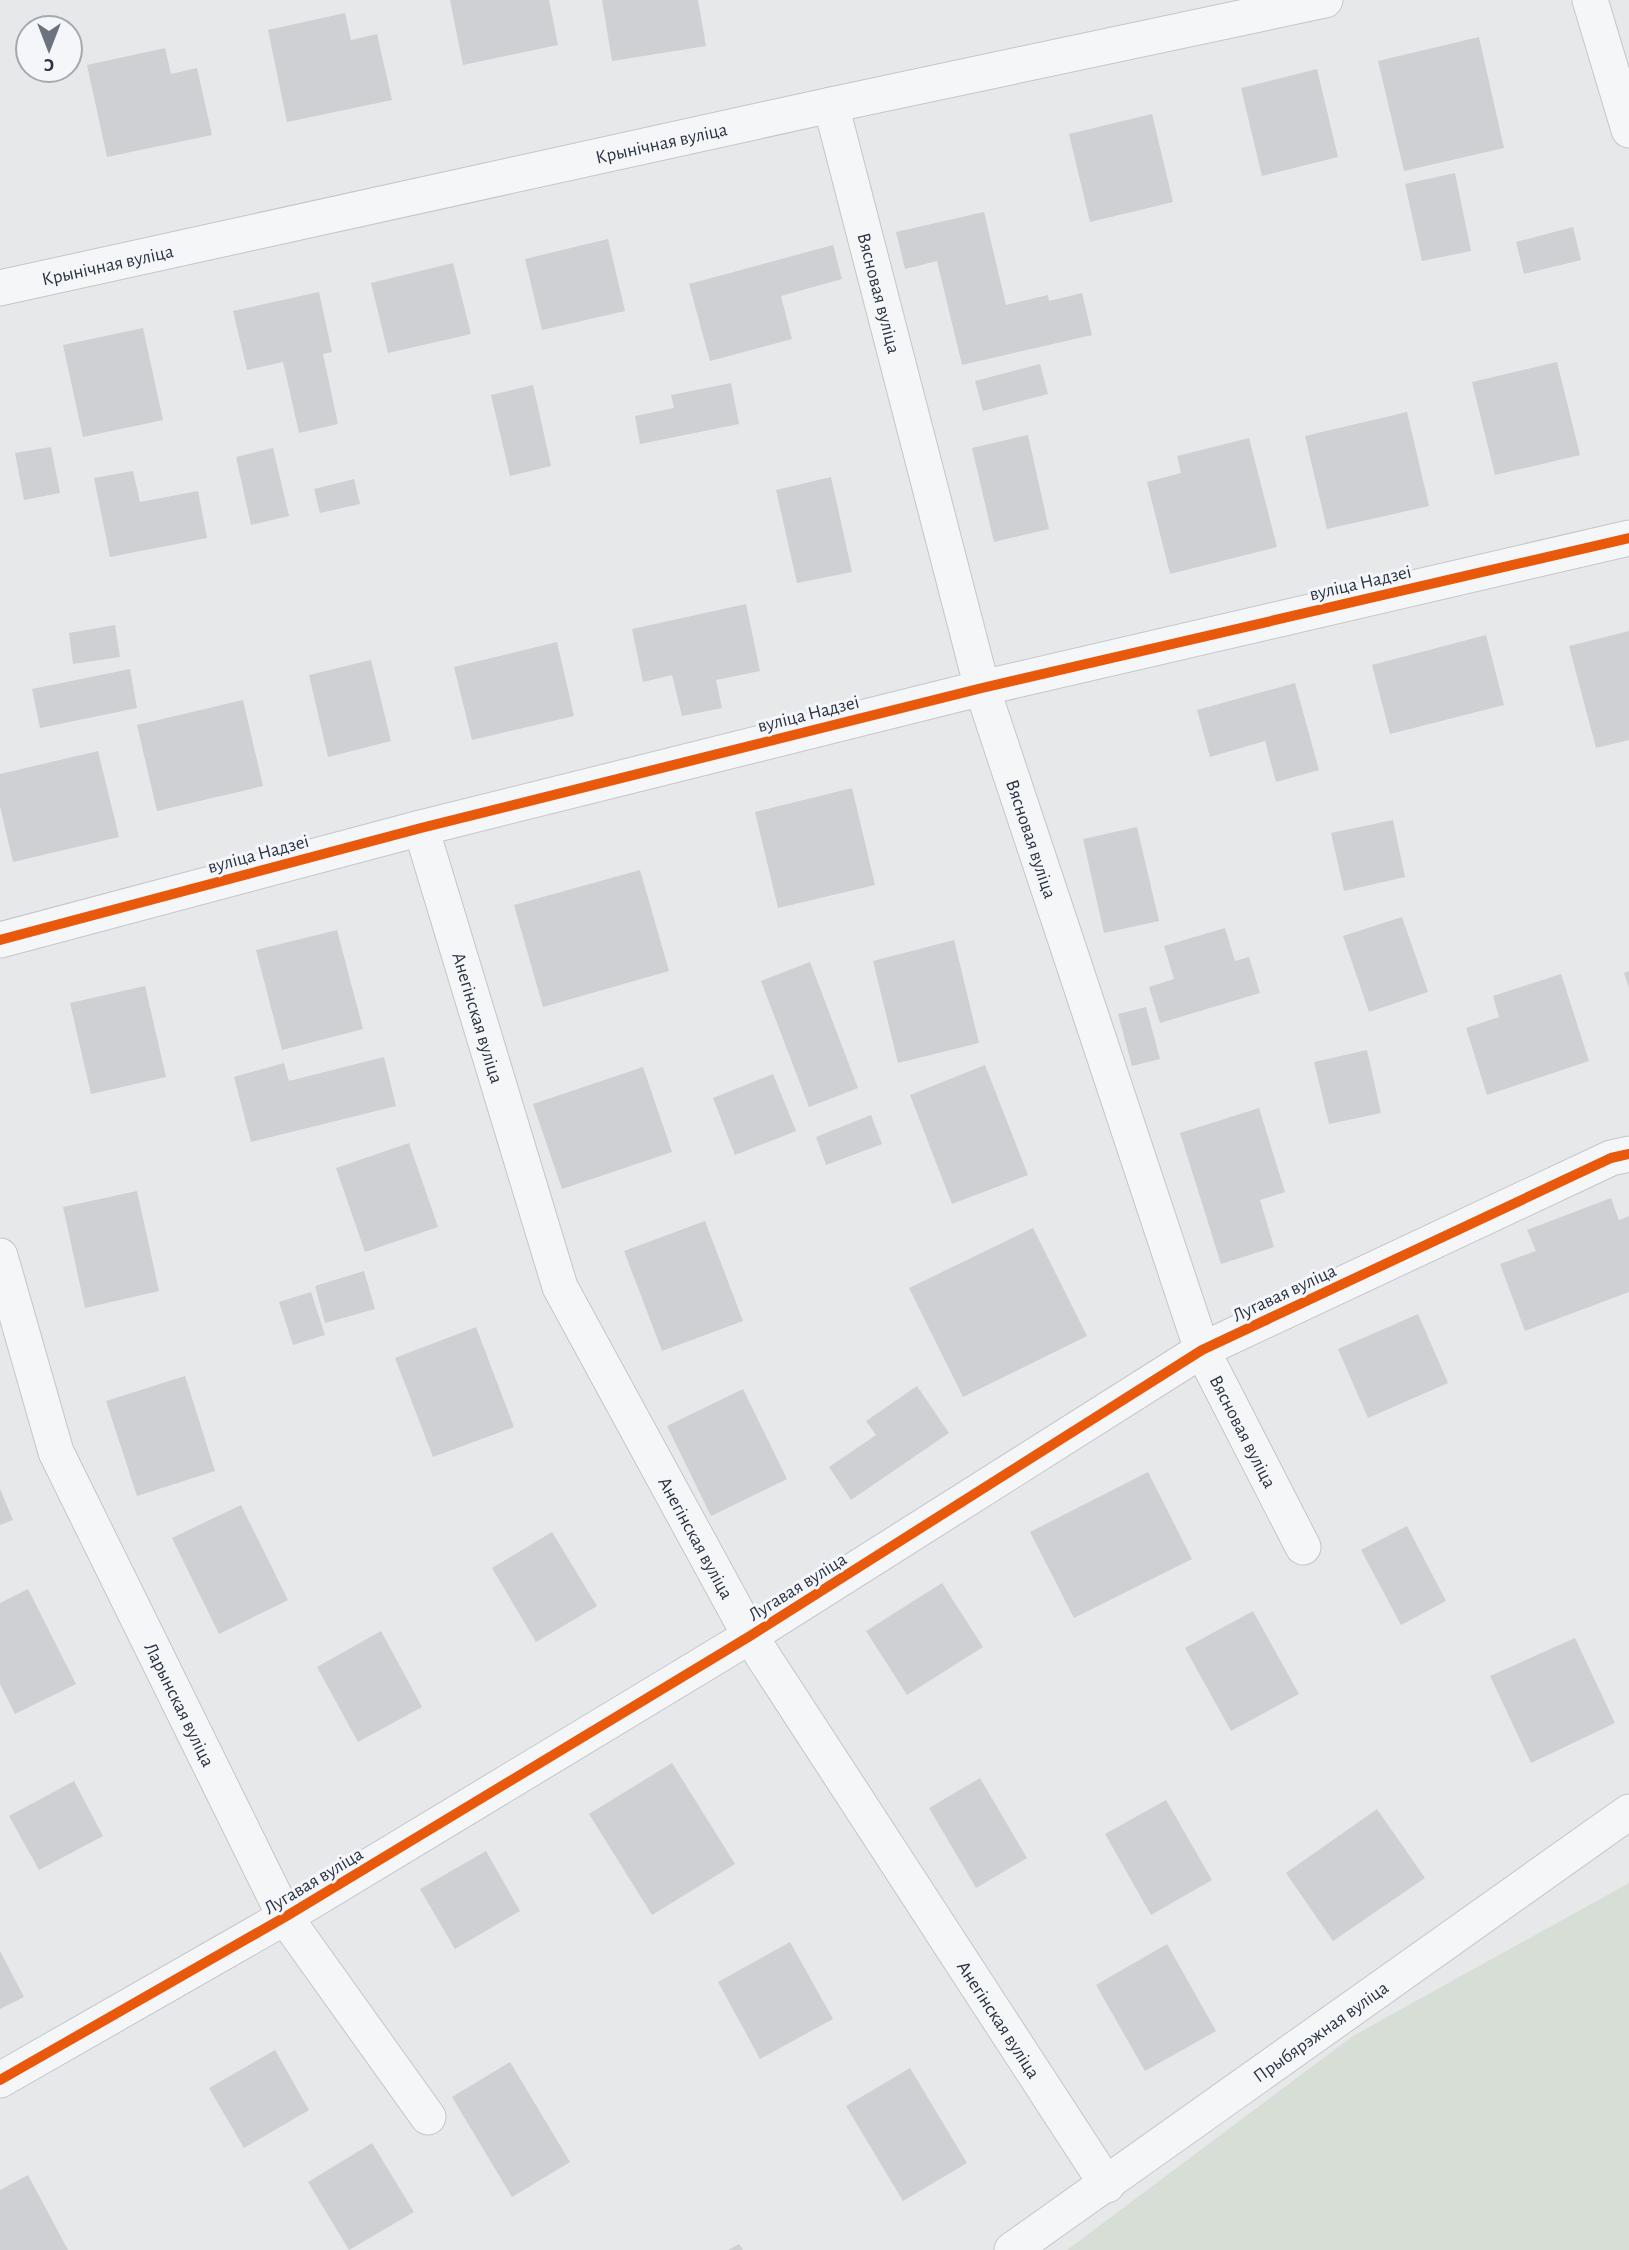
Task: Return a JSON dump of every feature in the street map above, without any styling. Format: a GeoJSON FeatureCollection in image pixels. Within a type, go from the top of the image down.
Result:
{"type":"FeatureCollection","features":[{"type":"Feature","properties":{"kind":"street","name":"Крынічная вуліца"},"geometry":{"type":"LineString","coordinates":[[0,288],[831,105],[1325,0]]}},
{"type":"Feature","properties":{"kind":"street"},"geometry":{"type":"LineString","coordinates":[[1590,0],[1629,130]]}},
{"type":"Feature","properties":{"kind":"street","name":"Вясновая вуліца"},"geometry":{"type":"LineString","coordinates":[[831,105],[982,688],[1202,1350],[1303,1547]]}},
{"type":"Feature","properties":{"kind":"street","name":"вуліца Надзеі"},"geometry":{"type":"LineString","coordinates":[[0,940],[421,828],[982,688],[1629,538]]}},
{"type":"Feature","properties":{"kind":"street","name":"Анегінская вуліца"},"geometry":{"type":"LineString","coordinates":[[421,828],[560,1287],[750,1636],[1107,2185]]}},
{"type":"Feature","properties":{"kind":"street","name":"Лугавая вуліца"},"geometry":{"type":"LineString","coordinates":[[0,2080],[285,1917],[750,1636],[1202,1350],[1611,1158],[1629,1154]]}},
{"type":"Feature","properties":{"kind":"street","name":"Ларынская вуліца"},"geometry":{"type":"LineString","coordinates":[[0,1256],[56,1452],[285,1917],[428,2118]]}},
{"type":"Feature","properties":{"kind":"street","name":"Прыбярэжная вуліца"},"geometry":{"type":"LineString","coordinates":[[1012,2250],[1629,1812]]}},
{"type":"Feature","properties":{"kind":"shaded area"},"geometry":{"type":"Polygon","coordinates":[[[1629,1883],[1629,2250],[1067,2250],[1353,2036],[1629,1883]]]}},
{"type":"Feature","properties":{"kind":"building"},"geometry":{"type":"Polygon","coordinates":[[[450,0],[549,0],[558,45],[463,65],[450,0]]]}},
{"type":"Feature","properties":{"kind":"building"},"geometry":{"type":"Polygon","coordinates":[[[602,0],[698,0],[706,46],[612,61],[602,0]]]}},
{"type":"Feature","properties":{"kind":"building"},"geometry":{"type":"Polygon","coordinates":[[[345,13],[351,40],[377,34],[392,100],[287,122],[268,30],[345,13]]]}},
{"type":"Feature","properties":{"kind":"building"},"geometry":{"type":"Polygon","coordinates":[[[1479,37],[1504,148],[1404,171],[1378,61],[1479,37]]]}},
{"type":"Feature","properties":{"kind":"building"},"geometry":{"type":"Polygon","coordinates":[[[165,48],[171,74],[197,68],[212,135],[107,157],[87,65],[165,48]]]}},
{"type":"Feature","properties":{"kind":"building"},"geometry":{"type":"Polygon","coordinates":[[[1317,69],[1338,157],[1262,176],[1241,88],[1317,69]]]}},
{"type":"Feature","properties":{"kind":"building"},"geometry":{"type":"Polygon","coordinates":[[[1152,114],[1173,202],[1090,222],[1069,134],[1152,114]]]}},
{"type":"Feature","properties":{"kind":"building"},"geometry":{"type":"Polygon","coordinates":[[[1455,173],[1471,251],[1422,261],[1405,184],[1455,173]]]}},
{"type":"Feature","properties":{"kind":"building"},"geometry":{"type":"Polygon","coordinates":[[[984,212],[1006,305],[1048,295],[1049,301],[1082,293],[1092,335],[962,365],[937,261],[905,269],[896,232],[984,212]]]}},
{"type":"Feature","properties":{"kind":"building"},"geometry":{"type":"Polygon","coordinates":[[[1573,227],[1581,260],[1524,274],[1516,242],[1573,227]]]}},
{"type":"Feature","properties":{"kind":"building"},"geometry":{"type":"Polygon","coordinates":[[[608,239],[625,311],[542,330],[525,259],[608,239]]]}},
{"type":"Feature","properties":{"kind":"building"},"geometry":{"type":"Polygon","coordinates":[[[833,245],[842,279],[781,296],[792,339],[710,361],[689,284],[833,245]]]}},
{"type":"Feature","properties":{"kind":"building"},"geometry":{"type":"Polygon","coordinates":[[[453,263],[471,334],[388,353],[371,283],[453,263]]]}},
{"type":"Feature","properties":{"kind":"building"},"geometry":{"type":"Polygon","coordinates":[[[319,292],[332,352],[323,354],[338,424],[299,433],[283,362],[247,370],[233,311],[319,292]]]}},
{"type":"Feature","properties":{"kind":"building"},"geometry":{"type":"Polygon","coordinates":[[[143,328],[163,420],[83,437],[63,345],[143,328]]]}},
{"type":"Feature","properties":{"kind":"building"},"geometry":{"type":"Polygon","coordinates":[[[1557,362],[1580,455],[1495,475],[1472,382],[1557,362]]]}},
{"type":"Feature","properties":{"kind":"building"},"geometry":{"type":"Polygon","coordinates":[[[1040,364],[1048,394],[983,411],[975,381],[1040,364]]]}},
{"type":"Feature","properties":{"kind":"building"},"geometry":{"type":"Polygon","coordinates":[[[731,383],[739,424],[640,444],[635,416],[674,408],[671,395],[731,383]]]}},
{"type":"Feature","properties":{"kind":"building"},"geometry":{"type":"Polygon","coordinates":[[[533,385],[551,466],[510,476],[491,395],[533,385]]]}},
{"type":"Feature","properties":{"kind":"building"},"geometry":{"type":"Polygon","coordinates":[[[1407,412],[1429,506],[1327,529],[1305,436],[1407,412]]]}},
{"type":"Feature","properties":{"kind":"building"},"geometry":{"type":"Polygon","coordinates":[[[1028,435],[1049,529],[994,542],[972,448],[1028,435]]]}},
{"type":"Feature","properties":{"kind":"building"},"geometry":{"type":"Polygon","coordinates":[[[1249,438],[1277,547],[1170,574],[1147,482],[1181,473],[1177,456],[1249,438]]]}},
{"type":"Feature","properties":{"kind":"building"},"geometry":{"type":"Polygon","coordinates":[[[51,447],[60,493],[24,500],[15,453],[51,447]]]}},
{"type":"Feature","properties":{"kind":"building"},"geometry":{"type":"Polygon","coordinates":[[[273,448],[289,516],[251,525],[236,457],[273,448]]]}},
{"type":"Feature","properties":{"kind":"building"},"geometry":{"type":"Polygon","coordinates":[[[133,471],[140,502],[198,491],[207,538],[110,557],[94,478],[133,471]]]}},
{"type":"Feature","properties":{"kind":"building"},"geometry":{"type":"Polygon","coordinates":[[[831,477],[852,572],[797,583],[776,490],[831,477]]]}},
{"type":"Feature","properties":{"kind":"building"},"geometry":{"type":"Polygon","coordinates":[[[354,479],[360,504],[320,513],[314,489],[354,479]]]}},
{"type":"Feature","properties":{"kind":"building"},"geometry":{"type":"Polygon","coordinates":[[[746,604],[760,671],[716,680],[722,708],[682,716],[672,675],[643,682],[632,629],[746,604]]]}},
{"type":"Feature","properties":{"kind":"building"},"geometry":{"type":"Polygon","coordinates":[[[115,625],[120,657],[73,664],[69,633],[115,625]]]}},
{"type":"Feature","properties":{"kind":"building"},"geometry":{"type":"Polygon","coordinates":[[[1629,631],[1629,740],[1596,748],[1569,646],[1629,631]]]}},
{"type":"Feature","properties":{"kind":"building"},"geometry":{"type":"Polygon","coordinates":[[[1486,635],[1504,705],[1390,734],[1372,665],[1486,635]]]}},
{"type":"Feature","properties":{"kind":"building"},"geometry":{"type":"Polygon","coordinates":[[[557,642],[574,716],[472,740],[454,667],[557,642]]]}},
{"type":"Feature","properties":{"kind":"building"},"geometry":{"type":"Polygon","coordinates":[[[371,660],[391,741],[328,757],[309,675],[371,660]]]}},
{"type":"Feature","properties":{"kind":"building"},"geometry":{"type":"Polygon","coordinates":[[[130,669],[137,708],[40,728],[32,689],[130,669]]]}},
{"type":"Feature","properties":{"kind":"building"},"geometry":{"type":"Polygon","coordinates":[[[1295,683],[1319,770],[1276,782],[1265,741],[1210,757],[1197,710],[1295,683]]]}},
{"type":"Feature","properties":{"kind":"building"},"geometry":{"type":"Polygon","coordinates":[[[243,700],[263,786],[157,811],[137,725],[243,700]]]}},
{"type":"Feature","properties":{"kind":"building"},"geometry":{"type":"Polygon","coordinates":[[[98,751],[119,837],[13,862],[0,806],[0,774],[98,751]]]}},
{"type":"Feature","properties":{"kind":"building"},"geometry":{"type":"Polygon","coordinates":[[[852,788],[875,885],[778,908],[755,812],[852,788]]]}},
{"type":"Feature","properties":{"kind":"building"},"geometry":{"type":"Polygon","coordinates":[[[1393,820],[1405,877],[1344,891],[1331,833],[1393,820]]]}},
{"type":"Feature","properties":{"kind":"building"},"geometry":{"type":"Polygon","coordinates":[[[1137,827],[1159,921],[1104,933],[1083,839],[1137,827]]]}},
{"type":"Feature","properties":{"kind":"building"},"geometry":{"type":"Polygon","coordinates":[[[640,870],[669,971],[543,1007],[514,905],[640,870]]]}},
{"type":"Feature","properties":{"kind":"building"},"geometry":{"type":"Polygon","coordinates":[[[1402,917],[1428,992],[1369,1012],[1343,936],[1402,917]]]}},
{"type":"Feature","properties":{"kind":"building"},"geometry":{"type":"Polygon","coordinates":[[[1225,928],[1235,961],[1249,957],[1260,993],[1160,1023],[1149,987],[1174,979],[1164,946],[1225,928]]]}},
{"type":"Feature","properties":{"kind":"building"},"geometry":{"type":"Polygon","coordinates":[[[337,930],[363,1029],[282,1050],[256,950],[337,930]]]}},
{"type":"Feature","properties":{"kind":"building"},"geometry":{"type":"Polygon","coordinates":[[[954,940],[979,1043],[898,1063],[873,961],[954,940]]]}},
{"type":"Feature","properties":{"kind":"building"},"geometry":{"type":"Polygon","coordinates":[[[810,962],[858,1088],[809,1107],[761,981],[810,962]]]}},
{"type":"Feature","properties":{"kind":"building"},"geometry":{"type":"Polygon","coordinates":[[[1629,971],[1629,988],[1624,973],[1629,971]]]}},
{"type":"Feature","properties":{"kind":"building"},"geometry":{"type":"Polygon","coordinates":[[[1561,974],[1589,1061],[1487,1095],[1466,1028],[1499,1017],[1493,996],[1561,974]]]}},
{"type":"Feature","properties":{"kind":"building"},"geometry":{"type":"Polygon","coordinates":[[[145,986],[166,1077],[91,1094],[70,1003],[145,986]]]}},
{"type":"Feature","properties":{"kind":"building"},"geometry":{"type":"Polygon","coordinates":[[[1146,1007],[1160,1059],[1132,1066],[1118,1014],[1146,1007]]]}},
{"type":"Feature","properties":{"kind":"building"},"geometry":{"type":"Polygon","coordinates":[[[1367,1050],[1381,1113],[1329,1124],[1314,1062],[1367,1050]]]}},
{"type":"Feature","properties":{"kind":"building"},"geometry":{"type":"Polygon","coordinates":[[[384,1057],[396,1106],[251,1142],[234,1077],[284,1063],[289,1081],[384,1057]]]}},
{"type":"Feature","properties":{"kind":"building"},"geometry":{"type":"Polygon","coordinates":[[[985,1065],[1028,1175],[952,1204],[910,1095],[985,1065]]]}},
{"type":"Feature","properties":{"kind":"building"},"geometry":{"type":"Polygon","coordinates":[[[643,1067],[672,1152],[562,1189],[533,1104],[643,1067]]]}},
{"type":"Feature","properties":{"kind":"building"},"geometry":{"type":"Polygon","coordinates":[[[773,1074],[796,1131],[735,1155],[713,1098],[773,1074]]]}},
{"type":"Feature","properties":{"kind":"building"},"geometry":{"type":"Polygon","coordinates":[[[1259,1108],[1285,1192],[1260,1200],[1274,1247],[1221,1264],[1180,1133],[1259,1108]]]}},
{"type":"Feature","properties":{"kind":"building"},"geometry":{"type":"Polygon","coordinates":[[[871,1115],[882,1144],[826,1165],[816,1137],[871,1115]]]}},
{"type":"Feature","properties":{"kind":"building"},"geometry":{"type":"Polygon","coordinates":[[[409,1143],[438,1227],[365,1252],[336,1168],[409,1143]]]}},
{"type":"Feature","properties":{"kind":"building"},"geometry":{"type":"Polygon","coordinates":[[[137,1191],[159,1291],[85,1308],[63,1207],[137,1191]]]}},
{"type":"Feature","properties":{"kind":"building"},"geometry":{"type":"Polygon","coordinates":[[[1611,1198],[1619,1220],[1629,1216],[1629,1292],[1525,1331],[1500,1264],[1536,1251],[1527,1230],[1611,1198]]]}},
{"type":"Feature","properties":{"kind":"building"},"geometry":{"type":"Polygon","coordinates":[[[705,1221],[743,1321],[662,1351],[624,1251],[705,1221]]]}},
{"type":"Feature","properties":{"kind":"building"},"geometry":{"type":"Polygon","coordinates":[[[1033,1228],[1087,1336],[963,1397],[909,1288],[1033,1228]]]}},
{"type":"Feature","properties":{"kind":"building"},"geometry":{"type":"Polygon","coordinates":[[[364,1271],[375,1309],[325,1323],[315,1286],[364,1271]]]}},
{"type":"Feature","properties":{"kind":"building"},"geometry":{"type":"Polygon","coordinates":[[[311,1292],[325,1335],[293,1345],[279,1302],[311,1292]]]}},
{"type":"Feature","properties":{"kind":"building"},"geometry":{"type":"Polygon","coordinates":[[[1418,1314],[1448,1383],[1368,1418],[1338,1349],[1418,1314]]]}},
{"type":"Feature","properties":{"kind":"building"},"geometry":{"type":"Polygon","coordinates":[[[476,1327],[514,1427],[433,1457],[395,1358],[476,1327]]]}},
{"type":"Feature","properties":{"kind":"building"},"geometry":{"type":"Polygon","coordinates":[[[185,1376],[215,1471],[137,1496],[106,1401],[185,1376]]]}},
{"type":"Feature","properties":{"kind":"building"},"geometry":{"type":"Polygon","coordinates":[[[917,1386],[949,1433],[851,1500],[829,1467],[876,1435],[866,1421],[917,1386]]]}},
{"type":"Feature","properties":{"kind":"building"},"geometry":{"type":"Polygon","coordinates":[[[743,1389],[787,1479],[711,1516],[667,1426],[743,1389]]]}},
{"type":"Feature","properties":{"kind":"building"},"geometry":{"type":"Polygon","coordinates":[[[1148,1472],[1192,1559],[1074,1618],[1030,1532],[1148,1472]]]}},
{"type":"Feature","properties":{"kind":"building"},"geometry":{"type":"Polygon","coordinates":[[[0,1489],[13,1520],[0,1525],[0,1489]]]}},
{"type":"Feature","properties":{"kind":"building"},"geometry":{"type":"Polygon","coordinates":[[[241,1505],[288,1600],[219,1634],[172,1538],[241,1505]]]}},
{"type":"Feature","properties":{"kind":"building"},"geometry":{"type":"Polygon","coordinates":[[[1407,1526],[1446,1601],[1401,1625],[1361,1550],[1407,1526]]]}},
{"type":"Feature","properties":{"kind":"building"},"geometry":{"type":"Polygon","coordinates":[[[552,1532],[597,1606],[536,1642],[492,1568],[552,1532]]]}},
{"type":"Feature","properties":{"kind":"building"},"geometry":{"type":"Polygon","coordinates":[[[942,1583],[983,1647],[907,1695],[866,1631],[942,1583]]]}},
{"type":"Feature","properties":{"kind":"building"},"geometry":{"type":"Polygon","coordinates":[[[28,1589],[76,1684],[15,1714],[0,1684],[0,1603],[28,1589]]]}},
{"type":"Feature","properties":{"kind":"building"},"geometry":{"type":"Polygon","coordinates":[[[1253,1611],[1299,1694],[1231,1731],[1185,1648],[1253,1611]]]}},
{"type":"Feature","properties":{"kind":"building"},"geometry":{"type":"Polygon","coordinates":[[[381,1631],[422,1707],[358,1742],[317,1667],[381,1631]]]}},
{"type":"Feature","properties":{"kind":"building"},"geometry":{"type":"Polygon","coordinates":[[[1575,1638],[1615,1723],[1531,1763],[1490,1676],[1575,1638]]]}},
{"type":"Feature","properties":{"kind":"building"},"geometry":{"type":"Polygon","coordinates":[[[672,1763],[735,1864],[652,1915],[589,1814],[672,1763]]]}},
{"type":"Feature","properties":{"kind":"building"},"geometry":{"type":"Polygon","coordinates":[[[980,1778],[1027,1858],[976,1888],[929,1808],[980,1778]]]}},
{"type":"Feature","properties":{"kind":"building"},"geometry":{"type":"Polygon","coordinates":[[[74,1781],[103,1836],[39,1870],[9,1816],[74,1781]]]}},
{"type":"Feature","properties":{"kind":"building"},"geometry":{"type":"Polygon","coordinates":[[[1166,1800],[1212,1880],[1151,1915],[1105,1834],[1166,1800]]]}},
{"type":"Feature","properties":{"kind":"building"},"geometry":{"type":"Polygon","coordinates":[[[1377,1809],[1425,1878],[1333,1941],[1286,1873],[1377,1809]]]}},
{"type":"Feature","properties":{"kind":"building"},"geometry":{"type":"Polygon","coordinates":[[[486,1851],[520,1911],[455,1949],[420,1889],[486,1851]]]}},
{"type":"Feature","properties":{"kind":"building"},"geometry":{"type":"Polygon","coordinates":[[[790,1942],[833,2019],[760,2059],[718,1982],[790,1942]]]}},
{"type":"Feature","properties":{"kind":"building"},"geometry":{"type":"Polygon","coordinates":[[[1167,1944],[1216,2031],[1145,2071],[1096,1985],[1167,1944]]]}},
{"type":"Feature","properties":{"kind":"building"},"geometry":{"type":"Polygon","coordinates":[[[0,1951],[24,1997],[0,2009],[0,1951]]]}},
{"type":"Feature","properties":{"kind":"building"},"geometry":{"type":"Polygon","coordinates":[[[275,2050],[309,2110],[244,2148],[209,2088],[275,2050]]]}},
{"type":"Feature","properties":{"kind":"building"},"geometry":{"type":"Polygon","coordinates":[[[510,2062],[570,2162],[512,2197],[452,2097],[510,2062]]]}},
{"type":"Feature","properties":{"kind":"building"},"geometry":{"type":"Polygon","coordinates":[[[910,2068],[967,2163],[903,2201],[846,2106],[910,2068]]]}},
{"type":"Feature","properties":{"kind":"building"},"geometry":{"type":"Polygon","coordinates":[[[372,2143],[414,2212],[349,2250],[308,2182],[372,2143]]]}},
{"type":"Feature","properties":{"kind":"building"},"geometry":{"type":"Polygon","coordinates":[[[28,2175],[68,2250],[0,2250],[0,2190],[28,2175]]]}},
{"type":"Feature","properties":{"kind":"building"},"geometry":{"type":"Polygon","coordinates":[[[739,2244],[743,2250],[728,2250],[739,2244]]]}},
{"type":"Feature","properties":{"kind":"cycle path"},"geometry":{"type":"LineString","coordinates":[[0,940],[421,828],[982,688],[1629,538]]}},
{"type":"Feature","properties":{"kind":"cycle path"},"geometry":{"type":"LineString","coordinates":[[0,2080],[285,1917],[750,1636],[1202,1350],[1611,1158],[1629,1154]]}}]}
